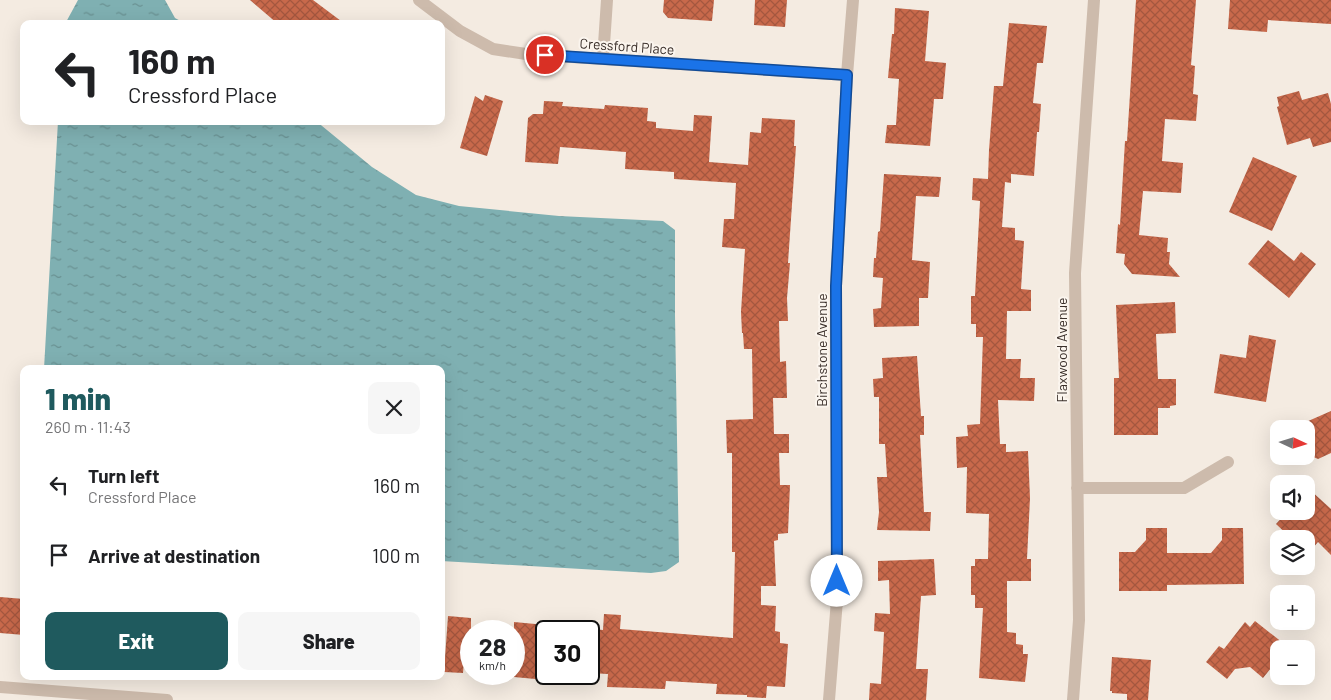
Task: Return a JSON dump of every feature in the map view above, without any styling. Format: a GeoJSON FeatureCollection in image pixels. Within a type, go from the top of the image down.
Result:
{"type":"FeatureCollection","features":[{"type":"Feature","properties":{"kind":"street","name":"Cressford Place"},"geometry":{"type":"LineString","coordinates":[[419,0],[460,31],[493,50],[526,54],[847,75]]}},
{"type":"Feature","properties":{"kind":"street"},"geometry":{"type":"LineString","coordinates":[[603,59],[607,0]]}},
{"type":"Feature","properties":{"kind":"street","name":"Birchstone Avenue"},"geometry":{"type":"LineString","coordinates":[[829,700],[837,600],[836,286],[847,75],[853,0]]}},
{"type":"Feature","properties":{"kind":"street","name":"Flaxwood Avenue"},"geometry":{"type":"LineString","coordinates":[[1073,700],[1079,620],[1075,273],[1094,0]]}},
{"type":"Feature","properties":{"kind":"street"},"geometry":{"type":"LineString","coordinates":[[1077,488],[1184,488],[1228,462]]}},
{"type":"Feature","properties":{"kind":"street"},"geometry":{"type":"LineString","coordinates":[[0,687],[112,698],[167,700]]}},
{"type":"Feature","properties":{"kind":"water"},"geometry":{"type":"Polygon","coordinates":[[[78,0],[165,0],[175,18],[179,20],[67,20],[78,0]]]}},
{"type":"Feature","properties":{"kind":"water"},"geometry":{"type":"Polygon","coordinates":[[[58,125],[321,125],[372,167],[416,195],[459,206],[559,216],[663,221],[675,230],[679,562],[666,571],[651,573],[445,561],[445,365],[44,365],[58,125]]]}},
{"type":"Feature","properties":{"kind":"building"},"geometry":{"type":"Polygon","coordinates":[[[250,0],[313,0],[340,20],[273,20],[250,0]]]}},
{"type":"Feature","properties":{"kind":"building"},"geometry":{"type":"Polygon","coordinates":[[[664,0],[714,0],[712,21],[668,18],[663,12],[664,0]]]}},
{"type":"Feature","properties":{"kind":"building"},"geometry":{"type":"Polygon","coordinates":[[[755,0],[787,0],[785,27],[754,25],[755,0]]]}},
{"type":"Feature","properties":{"kind":"building"},"geometry":{"type":"Polygon","coordinates":[[[1136,0],[1196,0],[1191,65],[1195,66],[1193,94],[1198,95],[1196,121],[1165,119],[1162,161],[1183,163],[1181,193],[1143,191],[1139,235],[1168,238],[1167,252],[1170,252],[1169,264],[1180,277],[1132,274],[1124,264],[1125,254],[1116,253],[1118,224],[1120,225],[1125,141],[1127,141],[1136,0]]]}},
{"type":"Feature","properties":{"kind":"building"},"geometry":{"type":"Polygon","coordinates":[[[1230,0],[1331,0],[1331,24],[1268,20],[1267,32],[1228,29],[1230,0]]]}},
{"type":"Feature","properties":{"kind":"building"},"geometry":{"type":"Polygon","coordinates":[[[895,8],[929,11],[925,61],[946,63],[943,99],[934,99],[930,146],[885,143],[887,125],[896,125],[899,79],[888,78],[892,34],[894,34],[895,8]]]}},
{"type":"Feature","properties":{"kind":"building"},"geometry":{"type":"Polygon","coordinates":[[[1009,23],[1047,26],[1043,63],[1037,63],[1033,103],[1041,104],[1034,176],[1011,174],[1011,183],[1005,182],[1002,227],[1015,228],[1015,240],[1024,241],[1021,289],[1031,290],[1031,311],[1007,311],[1006,359],[1021,359],[1020,378],[1035,378],[1034,401],[998,400],[1000,444],[1006,444],[1006,452],[1028,451],[1030,498],[1027,559],[1031,559],[1031,581],[1007,581],[1007,632],[1016,633],[1016,644],[1023,645],[1023,654],[1028,654],[1025,682],[979,678],[983,608],[975,608],[975,595],[971,595],[971,566],[975,566],[975,559],[988,559],[989,514],[966,513],[967,467],[957,468],[956,437],[968,436],[967,425],[980,424],[983,337],[976,337],[976,324],[971,324],[971,296],[975,296],[980,201],[972,200],[973,178],[988,179],[994,86],[1003,86],[1009,23]]]}},
{"type":"Feature","properties":{"kind":"building"},"geometry":{"type":"Polygon","coordinates":[[[1299,91],[1302,100],[1328,93],[1331,104],[1331,142],[1313,147],[1310,138],[1287,145],[1277,107],[1279,106],[1277,97],[1299,91]]]}},
{"type":"Feature","properties":{"kind":"building"},"geometry":{"type":"Polygon","coordinates":[[[485,95],[503,101],[487,156],[460,148],[475,96],[483,101],[485,95]]]}},
{"type":"Feature","properties":{"kind":"building"},"geometry":{"type":"Polygon","coordinates":[[[544,101],[563,102],[562,106],[604,109],[605,105],[648,108],[647,121],[656,122],[656,128],[693,131],[694,115],[712,116],[709,162],[748,165],[750,132],[761,133],[762,118],[795,120],[794,146],[796,146],[788,263],[790,263],[787,298],[788,321],[779,321],[780,362],[786,361],[787,398],[773,398],[774,434],[789,434],[789,453],[779,453],[780,485],[790,485],[788,533],[778,534],[778,540],[774,541],[776,586],[761,586],[761,605],[776,606],[775,631],[780,632],[780,643],[788,644],[785,687],[767,686],[766,698],[716,694],[717,684],[666,681],[665,689],[607,687],[608,674],[600,674],[600,630],[603,630],[604,614],[621,615],[620,629],[733,638],[735,552],[732,552],[732,453],[727,453],[726,420],[753,419],[752,349],[744,349],[741,312],[745,249],[722,247],[724,219],[734,219],[736,183],[674,179],[674,172],[625,169],[626,152],[560,147],[558,164],[525,162],[528,118],[533,114],[543,114],[544,101]]]}},
{"type":"Feature","properties":{"kind":"building"},"geometry":{"type":"Polygon","coordinates":[[[1253,157],[1297,176],[1272,231],[1229,212],[1253,157]]]}},
{"type":"Feature","properties":{"kind":"building"},"geometry":{"type":"Polygon","coordinates":[[[884,174],[941,177],[939,197],[916,196],[912,260],[930,262],[928,298],[919,298],[919,326],[874,327],[873,309],[881,308],[883,278],[873,277],[874,258],[876,258],[878,232],[880,231],[884,174]]]}},
{"type":"Feature","properties":{"kind":"building"},"geometry":{"type":"Polygon","coordinates":[[[1268,240],[1294,261],[1301,252],[1316,264],[1289,298],[1248,264],[1268,240]]]}},
{"type":"Feature","properties":{"kind":"building"},"geometry":{"type":"Polygon","coordinates":[[[1175,302],[1176,333],[1156,334],[1158,379],[1176,379],[1176,405],[1170,406],[1170,408],[1158,408],[1158,435],[1114,435],[1114,378],[1119,378],[1116,305],[1175,302]]]}},
{"type":"Feature","properties":{"kind":"building"},"geometry":{"type":"Polygon","coordinates":[[[1249,335],[1276,340],[1266,402],[1214,393],[1220,354],[1246,358],[1249,335]]]}},
{"type":"Feature","properties":{"kind":"building"},"geometry":{"type":"Polygon","coordinates":[[[917,356],[921,416],[924,416],[924,435],[920,435],[924,512],[931,512],[930,531],[877,530],[879,512],[877,477],[887,477],[885,444],[879,444],[879,397],[874,397],[873,379],[883,378],[882,358],[917,356]]]}},
{"type":"Feature","properties":{"kind":"building"},"geometry":{"type":"Polygon","coordinates":[[[1331,411],[1331,453],[1318,459],[1315,458],[1315,420],[1311,420],[1331,411]]]}},
{"type":"Feature","properties":{"kind":"building"},"geometry":{"type":"Polygon","coordinates":[[[1315,494],[1331,509],[1331,555],[1318,542],[1315,546],[1315,530],[1282,530],[1276,524],[1280,520],[1315,520],[1315,494]]]}},
{"type":"Feature","properties":{"kind":"building"},"geometry":{"type":"Polygon","coordinates":[[[1146,528],[1167,528],[1167,553],[1211,553],[1222,540],[1222,528],[1243,528],[1244,584],[1167,585],[1167,591],[1119,591],[1119,552],[1135,552],[1146,540],[1146,528]]]}},
{"type":"Feature","properties":{"kind":"building"},"geometry":{"type":"Polygon","coordinates":[[[934,559],[936,595],[921,596],[916,669],[928,669],[926,700],[869,700],[870,683],[881,684],[884,632],[874,631],[875,613],[890,614],[889,580],[878,581],[878,561],[934,559]]]}},
{"type":"Feature","properties":{"kind":"building"},"geometry":{"type":"Polygon","coordinates":[[[0,597],[20,599],[20,635],[0,633],[0,597]]]}},
{"type":"Feature","properties":{"kind":"building"},"geometry":{"type":"Polygon","coordinates":[[[448,616],[471,618],[471,620],[460,620],[460,673],[445,672],[448,616]]]}},
{"type":"Feature","properties":{"kind":"building"},"geometry":{"type":"Polygon","coordinates":[[[1255,621],[1279,640],[1270,640],[1270,669],[1263,678],[1250,667],[1235,669],[1227,679],[1206,662],[1219,646],[1224,649],[1245,622],[1250,627],[1255,621]]]}},
{"type":"Feature","properties":{"kind":"building"},"geometry":{"type":"Polygon","coordinates":[[[525,623],[535,624],[535,679],[525,678],[525,623]]]}},
{"type":"Feature","properties":{"kind":"building"},"geometry":{"type":"Polygon","coordinates":[[[1112,657],[1151,660],[1148,700],[1127,700],[1127,694],[1112,693],[1110,691],[1112,657]]]}},
{"type":"Feature","properties":{"kind":"route"},"geometry":{"type":"LineString","coordinates":[[545,55],[847,75],[836,286],[837,581]]}}]}
